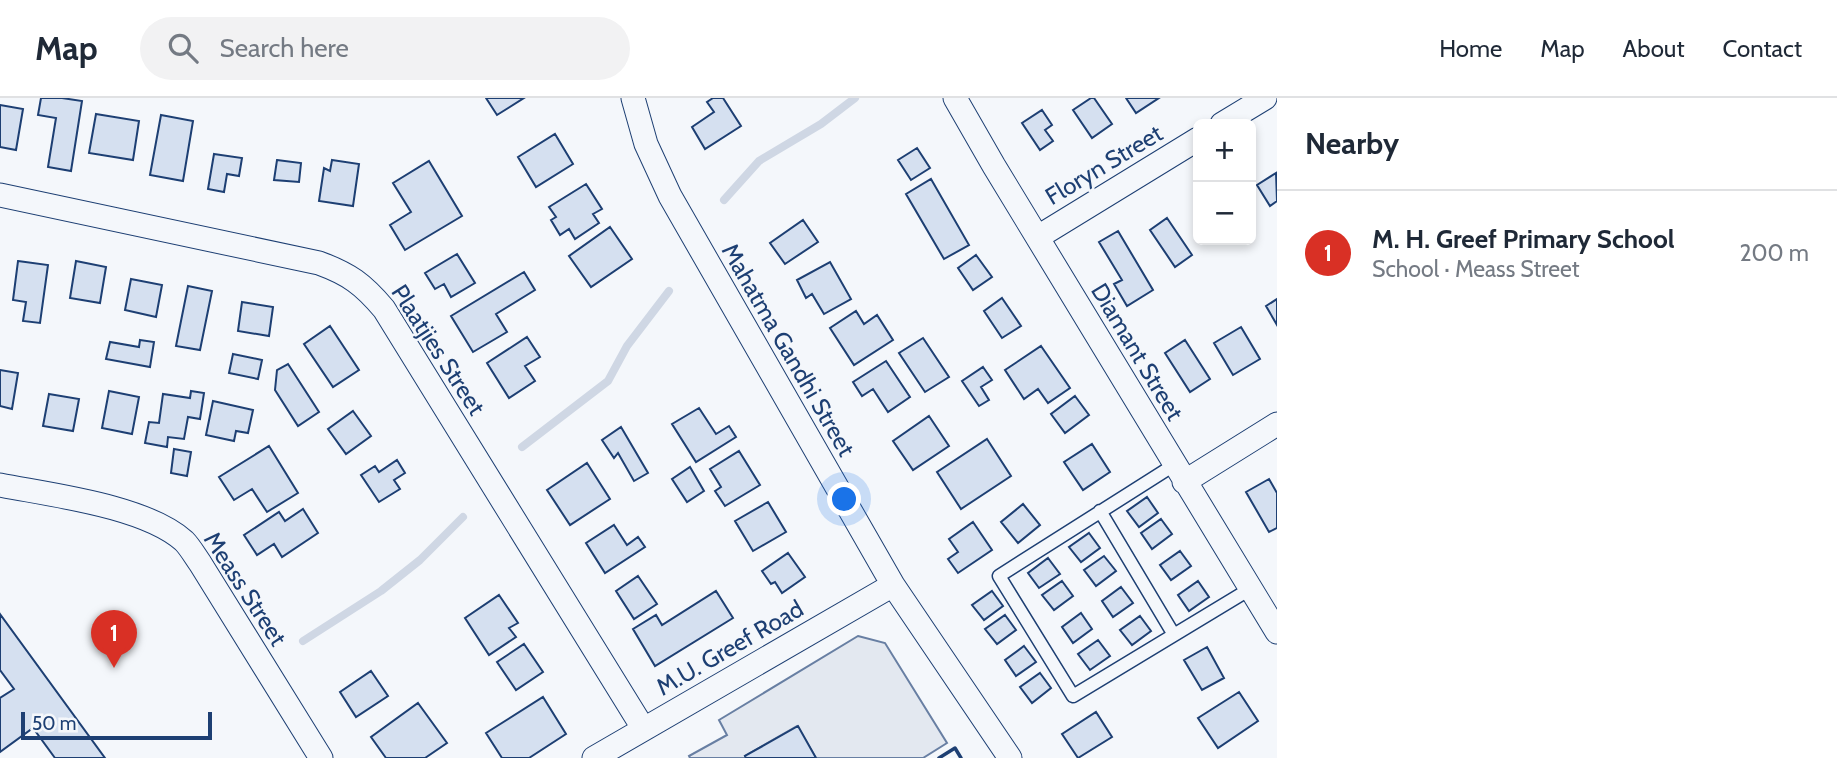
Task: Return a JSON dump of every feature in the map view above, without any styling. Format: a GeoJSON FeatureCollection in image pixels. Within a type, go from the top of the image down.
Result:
{"type":"FeatureCollection","features":[{"type":"Feature","properties":{"kind":"street","name":"Mahatma Gandhi Street"},"geometry":{"type":"LineString","coordinates":[[633,98],[646,144],[670,196],[893,585],[1010,758]]}},
{"type":"Feature","properties":{"kind":"street","name":"Diamant Street"},"geometry":{"type":"LineString","coordinates":[[955,98],[1179,474],[1277,632]]}},
{"type":"Feature","properties":{"kind":"street"},"geometry":{"type":"LineString","coordinates":[[1230,119],[1265,98]]}},
{"type":"Feature","properties":{"kind":"street","name":"Floryn Street"},"geometry":{"type":"LineString","coordinates":[[1038,237],[1193,142]]}},
{"type":"Feature","properties":{"kind":"street","name":"Plaatjies Street"},"geometry":{"type":"LineString","coordinates":[[0,195],[319,263],[345,273],[367,289],[384,309],[643,729]]}},
{"type":"Feature","properties":{"kind":"street"},"geometry":{"type":"LineString","coordinates":[[1179,474],[1277,424]]}},
{"type":"Feature","properties":{"kind":"street","name":"Meass Street"},"geometry":{"type":"LineString","coordinates":[[0,485],[92,503],[142,518],[184,541],[321,758]]}},
{"type":"Feature","properties":{"kind":"street","name":"M.U. Greef Road"},"geometry":{"type":"LineString","coordinates":[[594,758],[893,585]]}},
{"type":"Feature","properties":{"kind":"lane"},"geometry":{"type":"LineString","coordinates":[[1179,474],[1100,512],[999,576],[1073,696],[1250,589]]}},
{"type":"Feature","properties":{"kind":"lane"},"geometry":{"type":"LineString","coordinates":[[1100,512],[1174,635]]}},
{"type":"Feature","properties":{"kind":"shaded area"},"geometry":{"type":"Polygon","coordinates":[[[858,636],[885,643],[947,743],[923,758],[816,758],[797,726],[745,756],[746,758],[690,758],[689,756],[727,735],[719,720],[858,636]]]}},
{"type":"Feature","properties":{"kind":"building"},"geometry":{"type":"Polygon","coordinates":[[[41,98],[82,101],[71,171],[48,167],[56,118],[38,115],[41,98]]]}},
{"type":"Feature","properties":{"kind":"building"},"geometry":{"type":"Polygon","coordinates":[[[486,98],[524,98],[497,115],[486,98]]]}},
{"type":"Feature","properties":{"kind":"building"},"geometry":{"type":"Polygon","coordinates":[[[713,98],[723,98],[741,126],[705,149],[692,127],[714,112],[707,102],[713,98]]]}},
{"type":"Feature","properties":{"kind":"building"},"geometry":{"type":"Polygon","coordinates":[[[1094,98],[1112,124],[1092,138],[1073,110],[1094,98]]]}},
{"type":"Feature","properties":{"kind":"building"},"geometry":{"type":"Polygon","coordinates":[[[1126,98],[1159,98],[1136,113],[1126,98]]]}},
{"type":"Feature","properties":{"kind":"building"},"geometry":{"type":"Polygon","coordinates":[[[0,105],[23,109],[16,150],[0,147],[0,105]]]}},
{"type":"Feature","properties":{"kind":"building"},"geometry":{"type":"Polygon","coordinates":[[[1042,110],[1052,125],[1045,130],[1053,141],[1040,150],[1022,123],[1042,110]]]}},
{"type":"Feature","properties":{"kind":"building"},"geometry":{"type":"Polygon","coordinates":[[[96,114],[139,121],[133,160],[89,153],[96,114]]]}},
{"type":"Feature","properties":{"kind":"building"},"geometry":{"type":"Polygon","coordinates":[[[161,115],[193,121],[183,181],[150,175],[161,115]]]}},
{"type":"Feature","properties":{"kind":"building"},"geometry":{"type":"Polygon","coordinates":[[[555,134],[573,164],[536,187],[518,157],[555,134]]]}},
{"type":"Feature","properties":{"kind":"building"},"geometry":{"type":"Polygon","coordinates":[[[917,148],[930,168],[911,180],[898,160],[917,148]]]}},
{"type":"Feature","properties":{"kind":"building"},"geometry":{"type":"Polygon","coordinates":[[[214,154],[242,158],[239,176],[227,174],[224,192],[208,189],[214,154]]]}},
{"type":"Feature","properties":{"kind":"building"},"geometry":{"type":"Polygon","coordinates":[[[277,160],[301,163],[299,182],[274,180],[277,160]]]}},
{"type":"Feature","properties":{"kind":"building"},"geometry":{"type":"Polygon","coordinates":[[[332,160],[359,164],[353,206],[319,201],[324,168],[330,171],[332,160]]]}},
{"type":"Feature","properties":{"kind":"building"},"geometry":{"type":"Polygon","coordinates":[[[429,161],[462,216],[405,250],[390,225],[411,212],[393,183],[429,161]]]}},
{"type":"Feature","properties":{"kind":"building"},"geometry":{"type":"Polygon","coordinates":[[[1276,173],[1277,201],[1270,206],[1257,185],[1276,173]]]}},
{"type":"Feature","properties":{"kind":"building"},"geometry":{"type":"Polygon","coordinates":[[[931,179],[969,245],[944,259],[906,194],[931,179]]]}},
{"type":"Feature","properties":{"kind":"building"},"geometry":{"type":"Polygon","coordinates":[[[586,184],[602,209],[593,214],[599,223],[575,239],[569,229],[560,235],[551,220],[556,217],[549,207],[586,184]]]}},
{"type":"Feature","properties":{"kind":"building"},"geometry":{"type":"Polygon","coordinates":[[[1167,218],[1192,255],[1175,267],[1150,230],[1167,218]]]}},
{"type":"Feature","properties":{"kind":"building"},"geometry":{"type":"Polygon","coordinates":[[[803,220],[818,242],[785,264],[770,243],[803,220]]]}},
{"type":"Feature","properties":{"kind":"building"},"geometry":{"type":"Polygon","coordinates":[[[610,227],[632,259],[591,287],[569,256],[610,227]]]}},
{"type":"Feature","properties":{"kind":"building"},"geometry":{"type":"Polygon","coordinates":[[[1118,231],[1153,290],[1127,306],[1114,284],[1122,280],[1099,242],[1118,231]]]}},
{"type":"Feature","properties":{"kind":"building"},"geometry":{"type":"Polygon","coordinates":[[[457,254],[475,283],[451,297],[444,284],[435,289],[425,273],[457,254]]]}},
{"type":"Feature","properties":{"kind":"building"},"geometry":{"type":"Polygon","coordinates":[[[976,255],[992,277],[973,290],[958,268],[976,255]]]}},
{"type":"Feature","properties":{"kind":"building"},"geometry":{"type":"Polygon","coordinates":[[[18,261],[48,265],[40,323],[23,321],[26,302],[13,300],[18,261]]]}},
{"type":"Feature","properties":{"kind":"building"},"geometry":{"type":"Polygon","coordinates":[[[76,261],[106,267],[100,303],[70,298],[76,261]]]}},
{"type":"Feature","properties":{"kind":"building"},"geometry":{"type":"Polygon","coordinates":[[[830,262],[851,299],[824,314],[812,294],[806,298],[797,280],[830,262]]]}},
{"type":"Feature","properties":{"kind":"building"},"geometry":{"type":"Polygon","coordinates":[[[524,272],[535,290],[496,314],[507,332],[473,352],[451,316],[524,272]]]}},
{"type":"Feature","properties":{"kind":"building"},"geometry":{"type":"Polygon","coordinates":[[[131,279],[162,285],[156,317],[125,310],[131,279]]]}},
{"type":"Feature","properties":{"kind":"building"},"geometry":{"type":"Polygon","coordinates":[[[188,286],[212,291],[200,350],[176,346],[188,286]]]}},
{"type":"Feature","properties":{"kind":"building"},"geometry":{"type":"Polygon","coordinates":[[[1002,298],[1021,326],[1002,338],[984,311],[1002,298]]]}},
{"type":"Feature","properties":{"kind":"building"},"geometry":{"type":"Polygon","coordinates":[[[1277,299],[1277,325],[1266,306],[1277,299]]]}},
{"type":"Feature","properties":{"kind":"building"},"geometry":{"type":"Polygon","coordinates":[[[242,302],[273,307],[269,336],[238,331],[242,302]]]}},
{"type":"Feature","properties":{"kind":"building"},"geometry":{"type":"Polygon","coordinates":[[[856,311],[864,324],[877,315],[893,340],[854,365],[830,328],[856,311]]]}},
{"type":"Feature","properties":{"kind":"building"},"geometry":{"type":"Polygon","coordinates":[[[330,326],[359,370],[333,387],[304,344],[330,326]]]}},
{"type":"Feature","properties":{"kind":"building"},"geometry":{"type":"Polygon","coordinates":[[[1241,327],[1260,359],[1233,375],[1214,343],[1241,327]]]}},
{"type":"Feature","properties":{"kind":"building"},"geometry":{"type":"Polygon","coordinates":[[[527,337],[540,357],[525,366],[535,381],[509,398],[487,363],[527,337]]]}},
{"type":"Feature","properties":{"kind":"building"},"geometry":{"type":"Polygon","coordinates":[[[923,338],[949,377],[925,392],[899,353],[923,338]]]}},
{"type":"Feature","properties":{"kind":"building"},"geometry":{"type":"Polygon","coordinates":[[[140,340],[154,342],[150,367],[106,359],[110,342],[139,347],[140,340]]]}},
{"type":"Feature","properties":{"kind":"building"},"geometry":{"type":"Polygon","coordinates":[[[1185,340],[1210,379],[1190,392],[1165,353],[1185,340]]]}},
{"type":"Feature","properties":{"kind":"building"},"geometry":{"type":"Polygon","coordinates":[[[1041,346],[1070,388],[1048,403],[1038,389],[1024,399],[1005,370],[1041,346]]]}},
{"type":"Feature","properties":{"kind":"building"},"geometry":{"type":"Polygon","coordinates":[[[233,354],[262,360],[258,379],[229,373],[233,354]]]}},
{"type":"Feature","properties":{"kind":"building"},"geometry":{"type":"Polygon","coordinates":[[[886,361],[910,397],[888,412],[873,389],[862,396],[853,382],[886,361]]]}},
{"type":"Feature","properties":{"kind":"building"},"geometry":{"type":"Polygon","coordinates":[[[288,364],[319,412],[298,426],[275,390],[277,370],[288,364]]]}},
{"type":"Feature","properties":{"kind":"building"},"geometry":{"type":"Polygon","coordinates":[[[983,367],[992,380],[981,387],[989,400],[979,406],[962,381],[983,367]]]}},
{"type":"Feature","properties":{"kind":"building"},"geometry":{"type":"Polygon","coordinates":[[[0,370],[18,373],[12,409],[0,406],[0,370]]]}},
{"type":"Feature","properties":{"kind":"building"},"geometry":{"type":"Polygon","coordinates":[[[109,391],[139,397],[132,434],[102,428],[109,391]]]}},
{"type":"Feature","properties":{"kind":"building"},"geometry":{"type":"Polygon","coordinates":[[[191,391],[204,393],[200,419],[188,417],[184,439],[168,437],[167,447],[145,443],[149,422],[159,423],[163,394],[190,398],[191,391]]]}},
{"type":"Feature","properties":{"kind":"building"},"geometry":{"type":"Polygon","coordinates":[[[49,394],[79,399],[73,431],[43,426],[49,394]]]}},
{"type":"Feature","properties":{"kind":"building"},"geometry":{"type":"Polygon","coordinates":[[[1075,396],[1089,415],[1065,433],[1051,414],[1075,396]]]}},
{"type":"Feature","properties":{"kind":"building"},"geometry":{"type":"Polygon","coordinates":[[[213,401],[253,410],[248,433],[236,431],[234,441],[206,435],[213,401]]]}},
{"type":"Feature","properties":{"kind":"building"},"geometry":{"type":"Polygon","coordinates":[[[699,408],[716,434],[729,426],[736,437],[696,462],[672,424],[699,408]]]}},
{"type":"Feature","properties":{"kind":"building"},"geometry":{"type":"Polygon","coordinates":[[[353,411],[371,436],[346,454],[328,429],[353,411]]]}},
{"type":"Feature","properties":{"kind":"building"},"geometry":{"type":"Polygon","coordinates":[[[929,416],[949,446],[913,470],[893,441],[929,416]]]}},
{"type":"Feature","properties":{"kind":"building"},"geometry":{"type":"Polygon","coordinates":[[[621,427],[648,473],[634,481],[618,453],[614,458],[602,440],[621,427]]]}},
{"type":"Feature","properties":{"kind":"building"},"geometry":{"type":"Polygon","coordinates":[[[987,439],[1011,476],[961,509],[937,472],[987,439]]]}},
{"type":"Feature","properties":{"kind":"building"},"geometry":{"type":"Polygon","coordinates":[[[1092,444],[1110,472],[1083,490],[1064,462],[1092,444]]]}},
{"type":"Feature","properties":{"kind":"building"},"geometry":{"type":"Polygon","coordinates":[[[269,446],[298,493],[267,512],[252,489],[234,500],[219,477],[269,446]]]}},
{"type":"Feature","properties":{"kind":"building"},"geometry":{"type":"Polygon","coordinates":[[[174,449],[191,452],[187,476],[171,473],[174,449]]]}},
{"type":"Feature","properties":{"kind":"building"},"geometry":{"type":"Polygon","coordinates":[[[739,451],[760,485],[725,506],[715,491],[721,487],[710,469],[739,451]]]}},
{"type":"Feature","properties":{"kind":"building"},"geometry":{"type":"Polygon","coordinates":[[[397,460],[405,473],[394,480],[400,489],[379,502],[361,475],[375,466],[379,472],[397,460]]]}},
{"type":"Feature","properties":{"kind":"building"},"geometry":{"type":"Polygon","coordinates":[[[587,463],[610,499],[570,525],[547,490],[587,463]]]}},
{"type":"Feature","properties":{"kind":"building"},"geometry":{"type":"Polygon","coordinates":[[[690,467],[704,491],[687,502],[672,479],[690,467]]]}},
{"type":"Feature","properties":{"kind":"building"},"geometry":{"type":"Polygon","coordinates":[[[1269,479],[1277,493],[1277,528],[1269,532],[1246,492],[1269,479]]]}},
{"type":"Feature","properties":{"kind":"building"},"geometry":{"type":"Polygon","coordinates":[[[1147,497],[1158,513],[1139,527],[1127,511],[1147,497]]]}},
{"type":"Feature","properties":{"kind":"building"},"geometry":{"type":"Polygon","coordinates":[[[768,502],[786,532],[753,551],[735,521],[768,502]]]}},
{"type":"Feature","properties":{"kind":"building"},"geometry":{"type":"Polygon","coordinates":[[[1023,504],[1040,525],[1018,543],[1001,522],[1023,504]]]}},
{"type":"Feature","properties":{"kind":"building"},"geometry":{"type":"Polygon","coordinates":[[[303,509],[318,533],[282,557],[274,544],[257,555],[244,535],[279,512],[285,521],[303,509]]]}},
{"type":"Feature","properties":{"kind":"building"},"geometry":{"type":"Polygon","coordinates":[[[1161,519],[1172,534],[1152,549],[1141,533],[1161,519]]]}},
{"type":"Feature","properties":{"kind":"building"},"geometry":{"type":"Polygon","coordinates":[[[973,522],[992,550],[958,573],[948,559],[958,552],[949,539],[973,522]]]}},
{"type":"Feature","properties":{"kind":"building"},"geometry":{"type":"Polygon","coordinates":[[[614,525],[627,545],[638,537],[645,547],[605,573],[586,543],[614,525]]]}},
{"type":"Feature","properties":{"kind":"building"},"geometry":{"type":"Polygon","coordinates":[[[1089,533],[1100,548],[1081,562],[1069,547],[1089,533]]]}},
{"type":"Feature","properties":{"kind":"building"},"geometry":{"type":"Polygon","coordinates":[[[1180,551],[1191,566],[1171,580],[1160,565],[1180,551]]]}},
{"type":"Feature","properties":{"kind":"building"},"geometry":{"type":"Polygon","coordinates":[[[788,553],[805,577],[782,593],[775,582],[771,584],[762,571],[788,553]]]}},
{"type":"Feature","properties":{"kind":"building"},"geometry":{"type":"Polygon","coordinates":[[[1104,556],[1116,571],[1096,586],[1084,570],[1104,556]]]}},
{"type":"Feature","properties":{"kind":"building"},"geometry":{"type":"Polygon","coordinates":[[[1048,558],[1060,574],[1039,588],[1028,573],[1048,558]]]}},
{"type":"Feature","properties":{"kind":"building"},"geometry":{"type":"Polygon","coordinates":[[[638,576],[657,604],[634,619],[616,591],[638,576]]]}},
{"type":"Feature","properties":{"kind":"building"},"geometry":{"type":"Polygon","coordinates":[[[1062,581],[1073,596],[1054,610],[1042,595],[1062,581]]]}},
{"type":"Feature","properties":{"kind":"building"},"geometry":{"type":"Polygon","coordinates":[[[1198,581],[1209,597],[1189,611],[1178,595],[1198,581]]]}},
{"type":"Feature","properties":{"kind":"building"},"geometry":{"type":"Polygon","coordinates":[[[1121,587],[1133,603],[1113,617],[1102,601],[1121,587]]]}},
{"type":"Feature","properties":{"kind":"building"},"geometry":{"type":"Polygon","coordinates":[[[716,591],[733,618],[655,666],[633,629],[656,615],[662,625],[716,591]]]}},
{"type":"Feature","properties":{"kind":"building"},"geometry":{"type":"Polygon","coordinates":[[[992,591],[1003,606],[984,620],[972,605],[992,591]]]}},
{"type":"Feature","properties":{"kind":"building"},"geometry":{"type":"Polygon","coordinates":[[[499,595],[518,623],[509,628],[516,637],[489,655],[465,618],[499,595]]]}},
{"type":"Feature","properties":{"kind":"building"},"geometry":{"type":"Polygon","coordinates":[[[1081,613],[1092,629],[1073,643],[1062,627],[1081,613]]]}},
{"type":"Feature","properties":{"kind":"building"},"geometry":{"type":"Polygon","coordinates":[[[0,614],[105,758],[55,758],[33,728],[0,752],[0,698],[14,689],[0,670],[0,614]]]}},
{"type":"Feature","properties":{"kind":"building"},"geometry":{"type":"Polygon","coordinates":[[[1005,615],[1016,630],[997,644],[985,629],[1005,615]]]}},
{"type":"Feature","properties":{"kind":"building"},"geometry":{"type":"Polygon","coordinates":[[[1140,616],[1151,631],[1132,645],[1120,630],[1140,616]]]}},
{"type":"Feature","properties":{"kind":"building"},"geometry":{"type":"Polygon","coordinates":[[[1098,640],[1110,656],[1090,670],[1078,654],[1098,640]]]}},
{"type":"Feature","properties":{"kind":"building"},"geometry":{"type":"Polygon","coordinates":[[[524,644],[543,672],[516,690],[497,662],[524,644]]]}},
{"type":"Feature","properties":{"kind":"building"},"geometry":{"type":"Polygon","coordinates":[[[1024,646],[1036,662],[1016,676],[1005,660],[1024,646]]]}},
{"type":"Feature","properties":{"kind":"building"},"geometry":{"type":"Polygon","coordinates":[[[1207,647],[1224,678],[1202,690],[1184,660],[1207,647]]]}},
{"type":"Feature","properties":{"kind":"building"},"geometry":{"type":"Polygon","coordinates":[[[371,671],[388,696],[356,717],[340,692],[371,671]]]}},
{"type":"Feature","properties":{"kind":"building"},"geometry":{"type":"Polygon","coordinates":[[[1040,673],[1051,688],[1032,703],[1020,687],[1040,673]]]}},
{"type":"Feature","properties":{"kind":"building"},"geometry":{"type":"Polygon","coordinates":[[[1239,692],[1258,721],[1218,748],[1198,718],[1239,692]]]}},
{"type":"Feature","properties":{"kind":"building"},"geometry":{"type":"Polygon","coordinates":[[[543,697],[566,734],[529,758],[502,758],[486,733],[543,697]]]}},
{"type":"Feature","properties":{"kind":"building"},"geometry":{"type":"Polygon","coordinates":[[[418,703],[447,743],[425,758],[386,758],[371,737],[418,703]]]}},
{"type":"Feature","properties":{"kind":"building"},"geometry":{"type":"Polygon","coordinates":[[[1096,712],[1112,737],[1078,758],[1062,734],[1096,712]]]}},
{"type":"Feature","properties":{"kind":"building"},"geometry":{"type":"Polygon","coordinates":[[[798,726],[816,758],[746,758],[745,756],[798,726]]]}},
{"type":"Feature","properties":{"kind":"waterway"},"geometry":{"type":"LineString","coordinates":[[724,200],[759,161],[821,124],[855,98]]}},
{"type":"Feature","properties":{"kind":"waterway"},"geometry":{"type":"LineString","coordinates":[[522,447],[608,381],[627,346],[669,291]]}},
{"type":"Feature","properties":{"kind":"waterway"},"geometry":{"type":"LineString","coordinates":[[303,641],[381,591],[420,560],[463,517]]}},
{"type":"Feature","properties":{"kind":"wall"},"geometry":{"type":"LineString","coordinates":[[939,758],[955,748],[961,758]]}},
{"type":"Feature","properties":{"kind":"place","name":"M. H. Greef Primary School"},"geometry":{"type":"Point","coordinates":[114,668]}}]}
